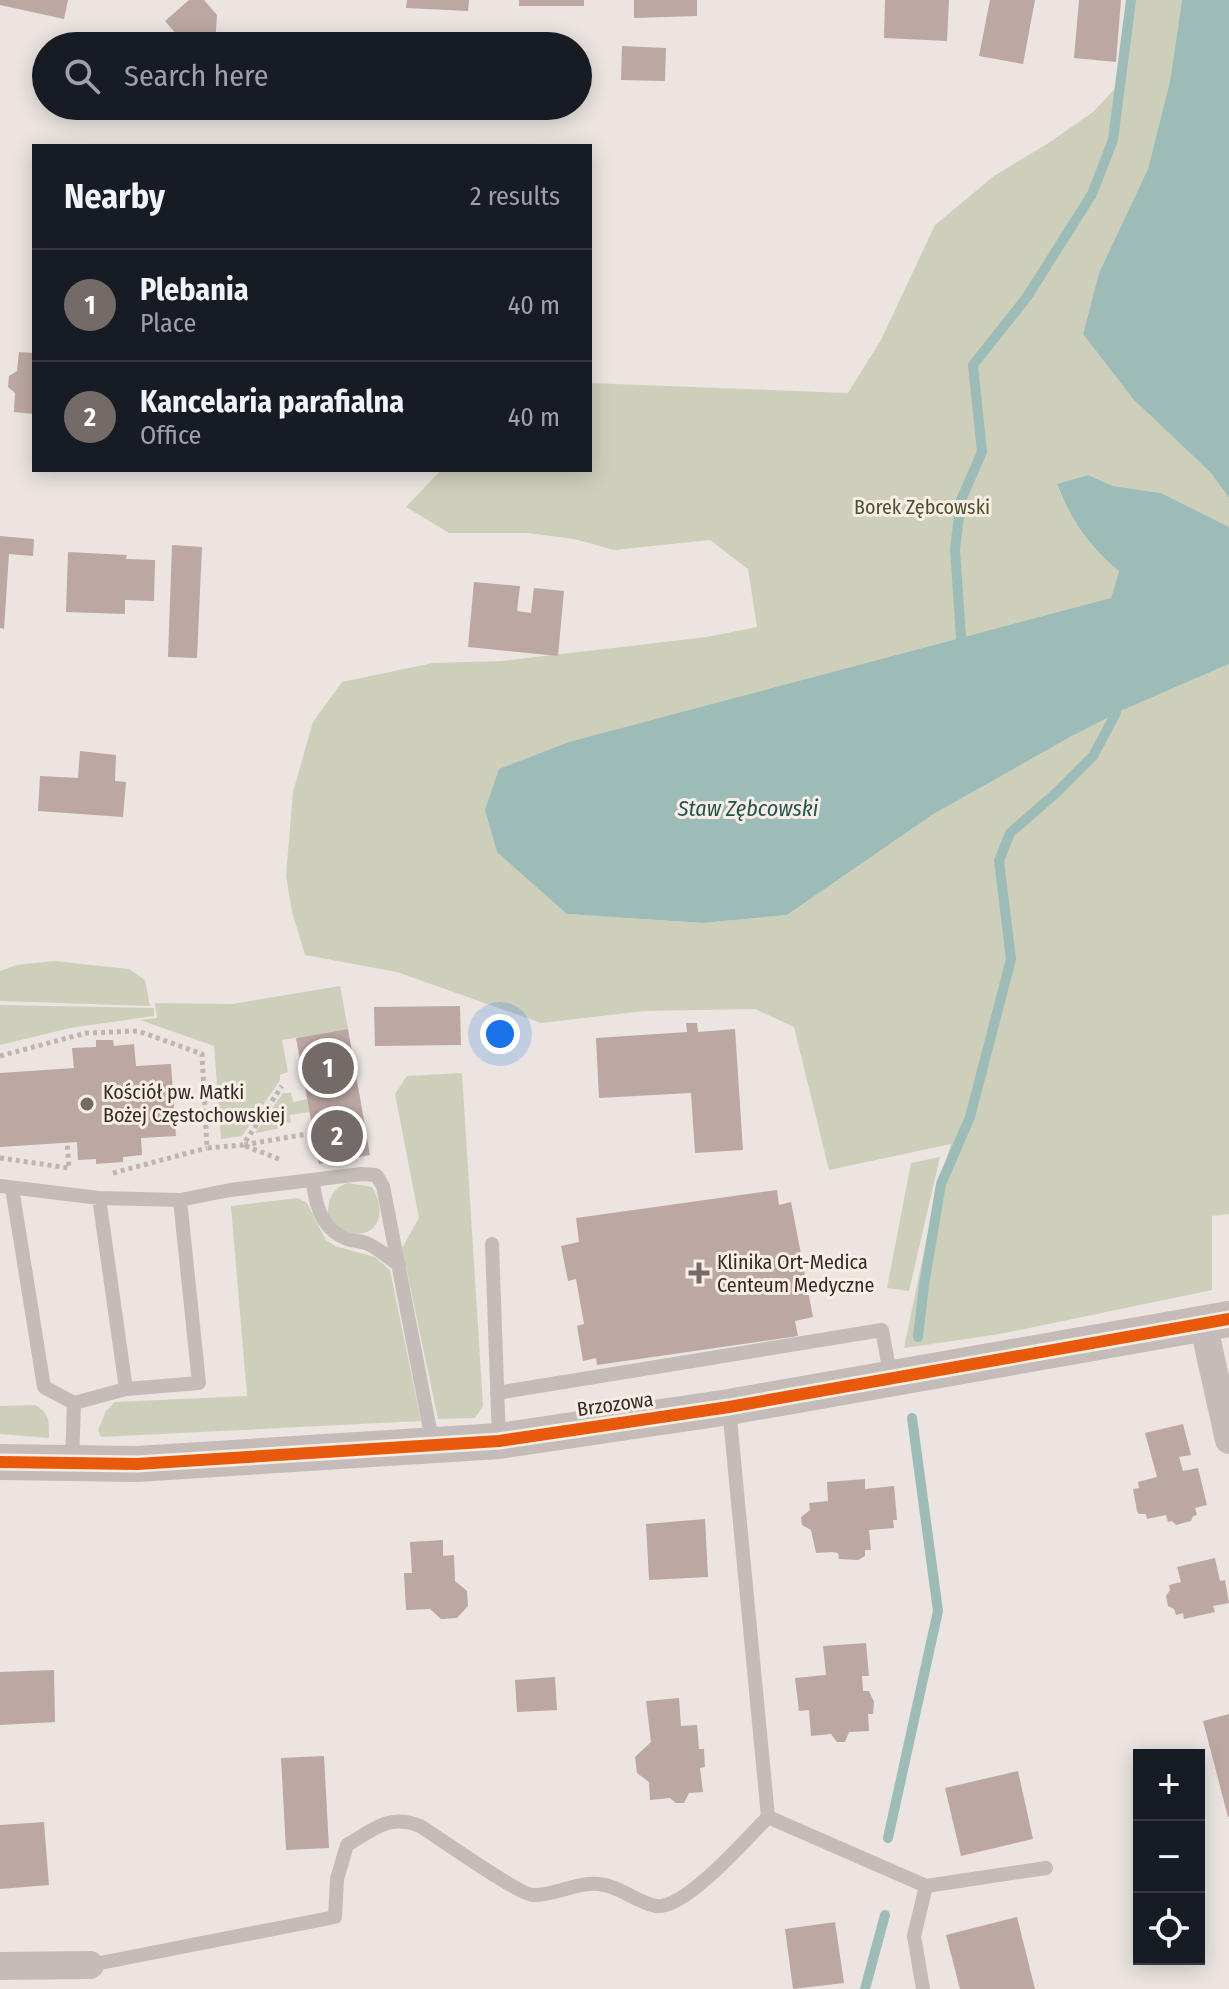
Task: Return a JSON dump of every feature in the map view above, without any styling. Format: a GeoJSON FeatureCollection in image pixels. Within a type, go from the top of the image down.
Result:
{"type":"FeatureCollection","features":[{"type":"Feature","properties":{"kind":"street","name":"Brzozowa"},"geometry":{"type":"LineString","coordinates":[[0,1462],[137,1464],[499,1441],[729,1407],[1216,1321],[1229,1440]]}},
{"type":"Feature","properties":{"kind":"street"},"geometry":{"type":"LineString","coordinates":[[0,1966],[90,1965]]}},
{"type":"Feature","properties":{"kind":"lane"},"geometry":{"type":"LineString","coordinates":[[180,1200],[199,1383],[126,1389],[74,1403],[44,1387],[6,1187],[99,1198],[180,1200],[230,1190],[361,1174],[376,1175],[383,1186],[433,1447]]}},
{"type":"Feature","properties":{"kind":"lane"},"geometry":{"type":"LineString","coordinates":[[313,1181],[319,1212],[330,1229],[381,1251],[399,1265]]}},
{"type":"Feature","properties":{"kind":"lane"},"geometry":{"type":"LineString","coordinates":[[99,1198],[126,1389]]}},
{"type":"Feature","properties":{"kind":"lane"},"geometry":{"type":"LineString","coordinates":[[492,1244],[499,1441]]}},
{"type":"Feature","properties":{"kind":"lane"},"geometry":{"type":"LineString","coordinates":[[497,1393],[882,1330],[891,1379]]}},
{"type":"Feature","properties":{"kind":"lane"},"geometry":{"type":"LineString","coordinates":[[72,1465],[74,1403]]}},
{"type":"Feature","properties":{"kind":"lane"},"geometry":{"type":"LineString","coordinates":[[90,1965],[335,1917],[337,1879],[347,1845],[387,1821],[404,1819],[420,1826],[529,1896],[554,1893],[577,1885],[598,1884],[618,1888],[658,1906],[677,1901],[720,1867],[768,1817],[729,1407]]}},
{"type":"Feature","properties":{"kind":"lane"},"geometry":{"type":"LineString","coordinates":[[768,1817],[926,1886],[1046,1868]]}},
{"type":"Feature","properties":{"kind":"lane"},"geometry":{"type":"LineString","coordinates":[[923,1989],[914,1936],[926,1886]]}},
{"type":"Feature","properties":{"kind":"path"},"geometry":{"type":"LineString","coordinates":[[0,1056],[86,1033],[138,1031],[202,1054],[207,1148]]}},
{"type":"Feature","properties":{"kind":"path"},"geometry":{"type":"LineString","coordinates":[[243,1145],[282,1086]]}},
{"type":"Feature","properties":{"kind":"path"},"geometry":{"type":"LineString","coordinates":[[98,1172],[113,1174],[207,1148],[313,1133]]}},
{"type":"Feature","properties":{"kind":"path"},"geometry":{"type":"LineString","coordinates":[[67,1142],[69,1168]]}},
{"type":"Feature","properties":{"kind":"path"},"geometry":{"type":"LineString","coordinates":[[243,1145],[280,1159]]}},
{"type":"Feature","properties":{"kind":"path"},"geometry":{"type":"LineString","coordinates":[[0,1158],[83,1170]]}},
{"type":"Feature","properties":{"kind":"green space","name":"Borek Zębcowski"},"geometry":{"type":"Polygon","coordinates":[[[1134,0],[1182,0],[1170,81],[1148,170],[1099,273],[1083,334],[1133,399],[1211,473],[1229,498],[1229,528],[1161,493],[1113,486],[1088,475],[1057,485],[1082,532],[1119,571],[1111,598],[567,914],[702,923],[787,915],[932,815],[1123,710],[1229,664],[1229,1214],[1212,1216],[1212,1290],[1000,1334],[904,1348],[937,1189],[951,1144],[829,1170],[794,1027],[755,1009],[645,1011],[541,1023],[397,972],[305,955],[292,912],[286,876],[293,792],[313,722],[342,682],[433,663],[501,661],[707,637],[757,627],[748,569],[710,540],[614,550],[574,539],[528,533],[449,533],[406,507],[439,472],[592,472],[592,383],[848,393],[881,340],[935,225],[994,176],[1093,112],[1124,79],[1134,0]]]}},
{"type":"Feature","properties":{"kind":"green space"},"geometry":{"type":"Polygon","coordinates":[[[54,961],[129,969],[145,980],[150,1006],[0,1001],[0,971],[17,965],[54,961]]]}},
{"type":"Feature","properties":{"kind":"green space"},"geometry":{"type":"Polygon","coordinates":[[[340,986],[348,1029],[282,1040],[288,1072],[280,1075],[280,1080],[242,1136],[221,1139],[214,1046],[140,1020],[157,1018],[155,1003],[232,1004],[340,986]]]}},
{"type":"Feature","properties":{"kind":"green space"},"geometry":{"type":"Polygon","coordinates":[[[0,1005],[154,1008],[154,1016],[70,1028],[0,1045],[0,1005]]]}},
{"type":"Feature","properties":{"kind":"green space"},"geometry":{"type":"Polygon","coordinates":[[[462,1073],[483,1406],[475,1418],[438,1419],[402,1248],[419,1218],[395,1094],[407,1076],[462,1073]]]}},
{"type":"Feature","properties":{"kind":"green space"},"geometry":{"type":"Polygon","coordinates":[[[283,1093],[291,1093],[293,1102],[307,1099],[310,1112],[290,1115],[291,1122],[282,1125],[282,1128],[255,1133],[283,1093]]]}},
{"type":"Feature","properties":{"kind":"green space"},"geometry":{"type":"Polygon","coordinates":[[[940,1157],[909,1291],[887,1288],[911,1163],[940,1157]]]}},
{"type":"Feature","properties":{"kind":"green space"},"geometry":{"type":"Polygon","coordinates":[[[348,1183],[372,1187],[378,1202],[376,1224],[360,1234],[350,1233],[328,1217],[332,1196],[338,1188],[348,1183]]]}},
{"type":"Feature","properties":{"kind":"green space"},"geometry":{"type":"Polygon","coordinates":[[[298,1198],[307,1203],[326,1240],[335,1246],[375,1257],[390,1270],[421,1421],[101,1437],[98,1430],[106,1411],[115,1402],[247,1396],[231,1206],[298,1198]]]}},
{"type":"Feature","properties":{"kind":"green space"},"geometry":{"type":"Polygon","coordinates":[[[35,1405],[48,1418],[49,1438],[0,1434],[0,1406],[35,1405]]]}},
{"type":"Feature","properties":{"kind":"water"},"geometry":{"type":"Polygon","coordinates":[[[1182,0],[1229,0],[1229,498],[1211,473],[1133,399],[1083,334],[1099,273],[1148,169],[1170,81],[1182,0]]]}},
{"type":"Feature","properties":{"kind":"water","name":"Staw Zębcowski"},"geometry":{"type":"Polygon","coordinates":[[[1088,475],[1113,486],[1161,493],[1229,527],[1229,664],[1123,710],[932,815],[787,915],[702,923],[567,914],[497,852],[485,810],[499,769],[569,742],[1111,598],[1119,571],[1082,532],[1057,484],[1088,475]]]}},
{"type":"Feature","properties":{"kind":"building"},"geometry":{"type":"Polygon","coordinates":[[[0,0],[68,0],[64,19],[0,5],[0,0]]]}},
{"type":"Feature","properties":{"kind":"building"},"geometry":{"type":"Polygon","coordinates":[[[189,0],[204,0],[217,15],[216,32],[175,32],[165,21],[189,0]]]}},
{"type":"Feature","properties":{"kind":"building"},"geometry":{"type":"Polygon","coordinates":[[[407,0],[469,0],[468,11],[406,8],[407,0]]]}},
{"type":"Feature","properties":{"kind":"building"},"geometry":{"type":"Polygon","coordinates":[[[519,0],[584,0],[584,6],[519,6],[519,0]]]}},
{"type":"Feature","properties":{"kind":"building"},"geometry":{"type":"Polygon","coordinates":[[[634,0],[697,0],[697,16],[634,18],[634,0]]]}},
{"type":"Feature","properties":{"kind":"building"},"geometry":{"type":"Polygon","coordinates":[[[885,0],[949,0],[947,41],[884,38],[885,0]]]}},
{"type":"Feature","properties":{"kind":"building"},"geometry":{"type":"Polygon","coordinates":[[[990,0],[1035,0],[1023,64],[979,56],[990,0]]]}},
{"type":"Feature","properties":{"kind":"building"},"geometry":{"type":"Polygon","coordinates":[[[1079,0],[1121,0],[1116,62],[1074,58],[1079,0]]]}},
{"type":"Feature","properties":{"kind":"building"},"geometry":{"type":"Polygon","coordinates":[[[622,46],[666,48],[665,81],[621,80],[622,46]]]}},
{"type":"Feature","properties":{"kind":"building"},"geometry":{"type":"Polygon","coordinates":[[[19,352],[32,353],[32,414],[14,412],[15,393],[8,387],[9,376],[17,371],[19,352]]]}},
{"type":"Feature","properties":{"kind":"building"},"geometry":{"type":"Polygon","coordinates":[[[0,536],[34,539],[33,556],[9,554],[4,629],[0,628],[0,536]]]}},
{"type":"Feature","properties":{"kind":"building"},"geometry":{"type":"Polygon","coordinates":[[[172,545],[202,547],[197,658],[168,657],[172,545]]]}},
{"type":"Feature","properties":{"kind":"building"},"geometry":{"type":"Polygon","coordinates":[[[68,552],[127,555],[126,559],[155,560],[154,601],[125,600],[125,614],[66,612],[68,552]]]}},
{"type":"Feature","properties":{"kind":"building"},"geometry":{"type":"Polygon","coordinates":[[[474,582],[520,586],[517,611],[531,613],[534,588],[564,591],[558,656],[468,647],[474,582]]]}},
{"type":"Feature","properties":{"kind":"building"},"geometry":{"type":"Polygon","coordinates":[[[80,751],[116,755],[115,781],[126,782],[123,817],[38,811],[40,776],[78,778],[80,751]]]}},
{"type":"Feature","properties":{"kind":"building"},"geometry":{"type":"Polygon","coordinates":[[[460,1006],[461,1045],[375,1046],[374,1007],[460,1006]]]}},
{"type":"Feature","properties":{"kind":"building"},"geometry":{"type":"Polygon","coordinates":[[[686,1023],[697,1023],[698,1032],[735,1029],[743,1150],[695,1153],[691,1093],[599,1098],[596,1038],[687,1032],[686,1023]]]}},
{"type":"Feature","properties":{"kind":"building"},"geometry":{"type":"Polygon","coordinates":[[[348,1029],[370,1155],[319,1164],[296,1038],[348,1029]]]}},
{"type":"Feature","properties":{"kind":"building","name":"Kościół pw. Matki Bożej Częstochowskiej"},"geometry":{"type":"Polygon","coordinates":[[[96,1040],[113,1040],[114,1046],[134,1044],[136,1066],[171,1064],[176,1136],[141,1138],[142,1155],[123,1157],[123,1162],[96,1164],[96,1159],[78,1160],[77,1142],[0,1147],[0,1073],[74,1068],[72,1048],[96,1047],[96,1040]]]}},
{"type":"Feature","properties":{"kind":"building"},"geometry":{"type":"Polygon","coordinates":[[[777,1190],[779,1205],[791,1202],[813,1317],[795,1321],[798,1336],[597,1365],[596,1358],[583,1361],[577,1326],[584,1324],[576,1279],[568,1281],[561,1246],[579,1242],[576,1218],[777,1190]]]}},
{"type":"Feature","properties":{"kind":"building"},"geometry":{"type":"Polygon","coordinates":[[[1183,1424],[1191,1455],[1179,1457],[1183,1471],[1198,1468],[1207,1505],[1195,1508],[1197,1515],[1191,1521],[1176,1525],[1168,1522],[1166,1515],[1147,1519],[1146,1514],[1137,1511],[1133,1489],[1139,1488],[1138,1482],[1157,1477],[1145,1433],[1183,1424]]]}},
{"type":"Feature","properties":{"kind":"building"},"geometry":{"type":"Polygon","coordinates":[[[865,1479],[865,1489],[894,1486],[897,1520],[893,1520],[894,1528],[869,1530],[871,1550],[865,1550],[865,1556],[858,1560],[839,1559],[838,1553],[832,1552],[816,1553],[811,1530],[802,1525],[801,1517],[810,1510],[809,1503],[828,1501],[827,1482],[865,1479]]]}},
{"type":"Feature","properties":{"kind":"building"},"geometry":{"type":"Polygon","coordinates":[[[705,1519],[708,1577],[649,1580],[646,1524],[705,1519]]]}},
{"type":"Feature","properties":{"kind":"building"},"geometry":{"type":"Polygon","coordinates":[[[443,1540],[443,1556],[454,1555],[455,1581],[467,1591],[468,1606],[457,1618],[441,1619],[430,1609],[406,1610],[404,1573],[412,1573],[410,1542],[443,1540]]]}},
{"type":"Feature","properties":{"kind":"building"},"geometry":{"type":"Polygon","coordinates":[[[1215,1558],[1220,1581],[1225,1580],[1229,1603],[1213,1606],[1215,1612],[1184,1619],[1183,1613],[1176,1615],[1174,1609],[1168,1606],[1166,1596],[1169,1585],[1181,1582],[1177,1567],[1215,1558]]]}},
{"type":"Feature","properties":{"kind":"building"},"geometry":{"type":"Polygon","coordinates":[[[866,1643],[869,1676],[862,1676],[863,1691],[869,1691],[874,1702],[873,1714],[868,1714],[869,1731],[849,1732],[845,1742],[837,1742],[831,1734],[811,1736],[809,1710],[799,1711],[795,1678],[826,1675],[823,1646],[866,1643]]]}},
{"type":"Feature","properties":{"kind":"building"},"geometry":{"type":"Polygon","coordinates":[[[54,1670],[55,1722],[0,1725],[0,1672],[54,1670]]]}},
{"type":"Feature","properties":{"kind":"building"},"geometry":{"type":"Polygon","coordinates":[[[555,1677],[557,1710],[517,1712],[515,1680],[555,1677]]]}},
{"type":"Feature","properties":{"kind":"building"},"geometry":{"type":"Polygon","coordinates":[[[679,1698],[681,1726],[697,1725],[699,1749],[704,1749],[705,1767],[700,1768],[703,1792],[689,1793],[684,1803],[676,1803],[670,1798],[650,1800],[649,1782],[637,1773],[635,1757],[651,1742],[646,1701],[679,1698]]]}},
{"type":"Feature","properties":{"kind":"building"},"geometry":{"type":"Polygon","coordinates":[[[1229,1714],[1229,1817],[1228,1817],[1203,1721],[1229,1714]]]}},
{"type":"Feature","properties":{"kind":"building"},"geometry":{"type":"Polygon","coordinates":[[[324,1756],[329,1848],[286,1850],[281,1758],[324,1756]]]}},
{"type":"Feature","properties":{"kind":"building"},"geometry":{"type":"Polygon","coordinates":[[[1018,1771],[1033,1839],[961,1856],[945,1788],[1018,1771]]]}},
{"type":"Feature","properties":{"kind":"building"},"geometry":{"type":"Polygon","coordinates":[[[44,1822],[49,1885],[0,1889],[0,1825],[44,1822]]]}},
{"type":"Feature","properties":{"kind":"building"},"geometry":{"type":"Polygon","coordinates":[[[1017,1917],[1035,1989],[960,1989],[946,1935],[1017,1917]]]}},
{"type":"Feature","properties":{"kind":"building"},"geometry":{"type":"Polygon","coordinates":[[[835,1922],[844,1983],[793,1989],[785,1929],[835,1922]]]}},
{"type":"Feature","properties":{"kind":"waterway"},"geometry":{"type":"LineString","coordinates":[[961,638],[955,549],[961,500],[982,452],[973,365],[1027,297],[1092,194],[1113,140],[1131,0]]}},
{"type":"Feature","properties":{"kind":"waterway"},"geometry":{"type":"LineString","coordinates":[[918,1337],[941,1184],[970,1117],[1011,959],[999,861],[1010,833],[1093,756],[1116,713]]}},
{"type":"Feature","properties":{"kind":"waterway"},"geometry":{"type":"LineString","coordinates":[[888,1838],[938,1611],[912,1418]]}},
{"type":"Feature","properties":{"kind":"waterway"},"geometry":{"type":"LineString","coordinates":[[865,1989],[885,1915]]}},
{"type":"Feature","properties":{"kind":"cycle path"},"geometry":{"type":"LineString","coordinates":[[0,1462],[137,1464],[499,1441],[729,1407],[1229,1319]]}},
{"type":"Feature","properties":{"kind":"place","name":"Plebania"},"geometry":{"type":"Point","coordinates":[328,1068]}},
{"type":"Feature","properties":{"kind":"place","name":"Kościół pw. Matki Bożej Częstochowskiej"},"geometry":{"type":"Point","coordinates":[87,1104]}},
{"type":"Feature","properties":{"kind":"place","name":"Kancelaria parafialna"},"geometry":{"type":"Point","coordinates":[337,1136]}},
{"type":"Feature","properties":{"kind":"place","name":"Klinika Ort-Medica Centeum Medyczne"},"geometry":{"type":"Point","coordinates":[699,1273]}}]}
